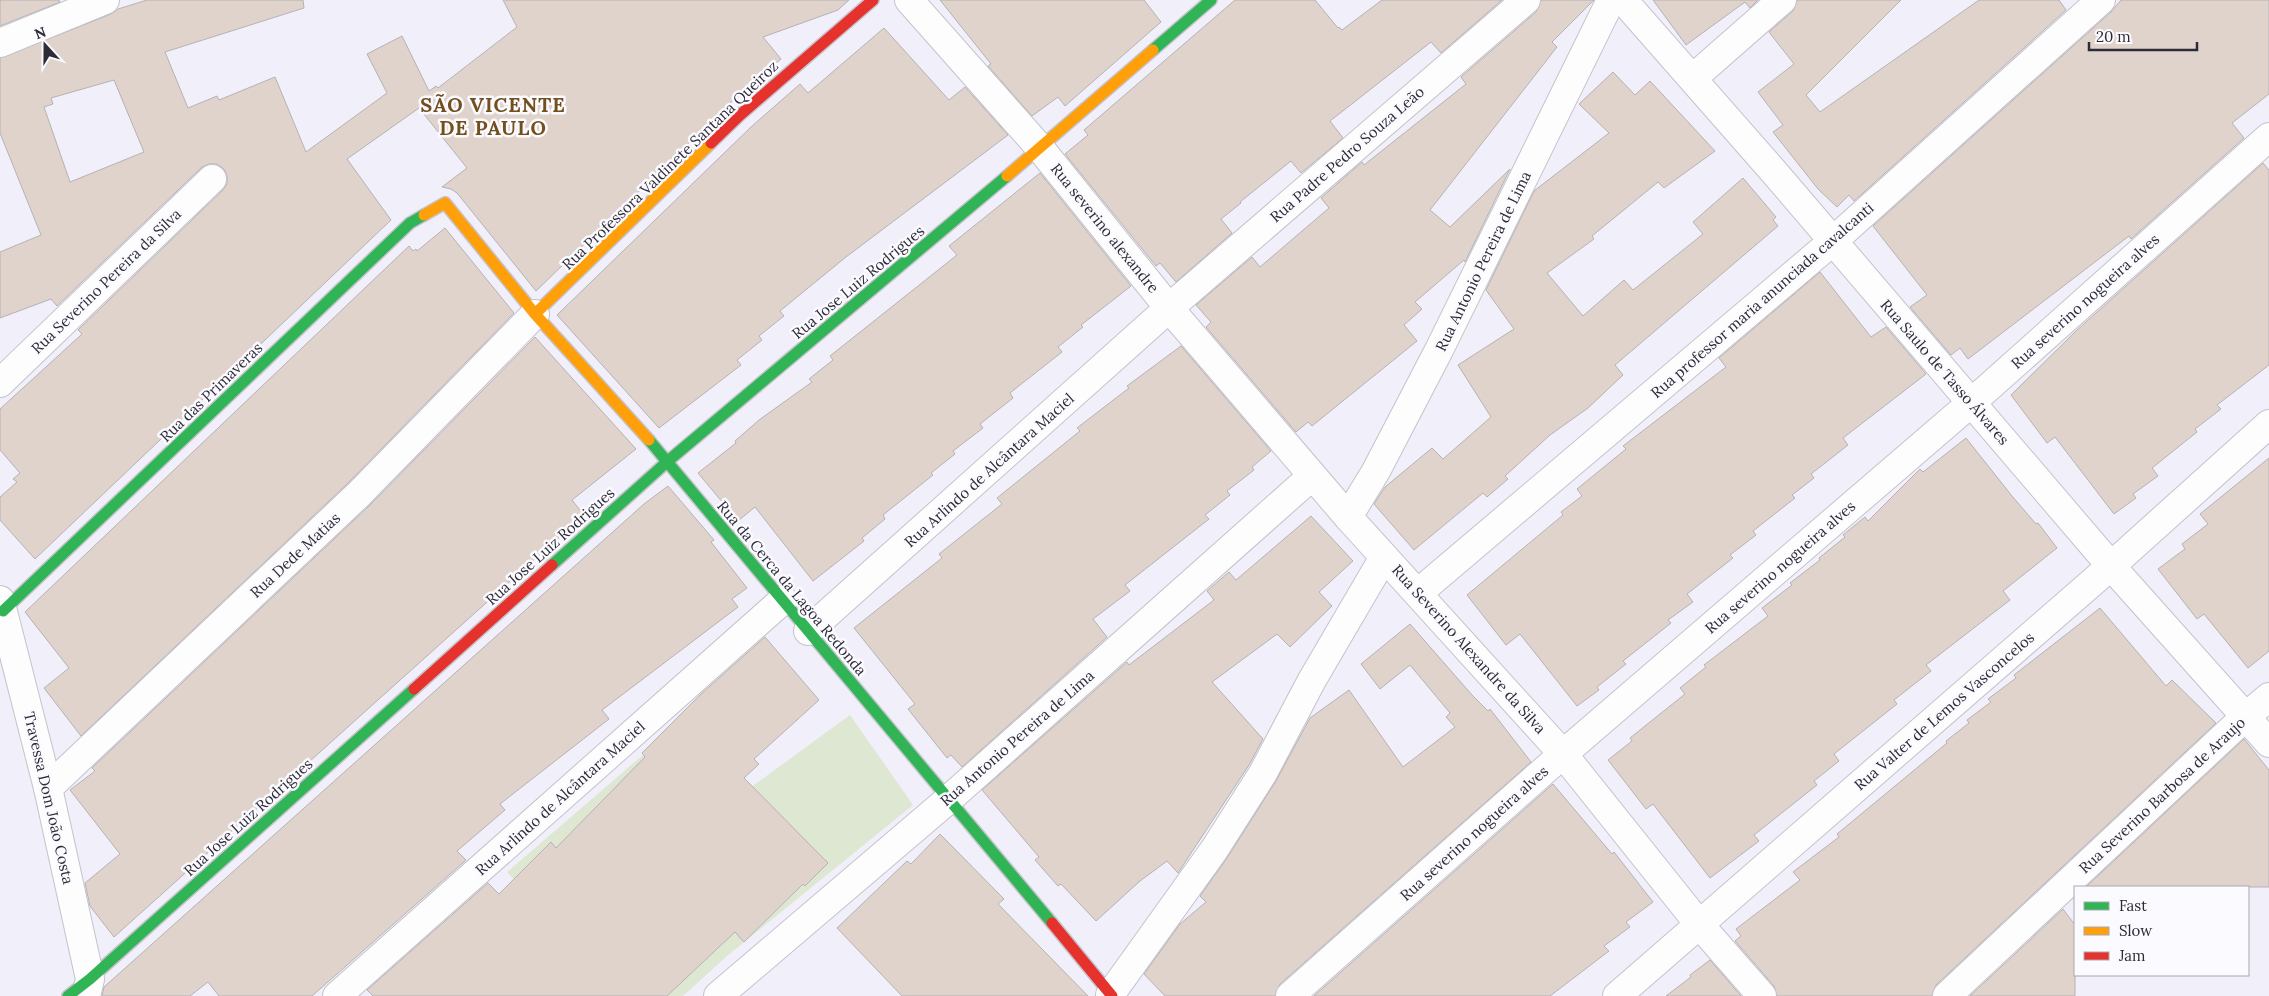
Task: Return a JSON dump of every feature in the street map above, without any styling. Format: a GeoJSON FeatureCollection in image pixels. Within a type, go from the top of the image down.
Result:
{"type":"FeatureCollection","features":[{"type":"Feature","properties":{"kind":"street"},"geometry":{"type":"LineString","coordinates":[[0,43],[105,0]]}},
{"type":"Feature","properties":{"kind":"street","name":"Rua Professora Valdinete Santana Queiroz"},"geometry":{"type":"LineString","coordinates":[[536,314],[740,115],[873,0]]}},
{"type":"Feature","properties":{"kind":"street"},"geometry":{"type":"LineString","coordinates":[[909,0],[1040,148]]}},
{"type":"Feature","properties":{"kind":"street","name":"Rua Jose Luiz Rodrigues"},"geometry":{"type":"LineString","coordinates":[[68,996],[88,987],[668,461],[1040,148],[1210,0]]}},
{"type":"Feature","properties":{"kind":"street","name":"Rua Padre Pedro Souza Leão"},"geometry":{"type":"LineString","coordinates":[[1169,308],[1526,0]]}},
{"type":"Feature","properties":{"kind":"street","name":"Rua Antonio Pereira de Lima"},"geometry":{"type":"LineString","coordinates":[[1348,517],[1376,471],[1439,350],[1611,0]]}},
{"type":"Feature","properties":{"kind":"street","name":"Rua Saulo de Tasso Álvares"},"geometry":{"type":"LineString","coordinates":[[1623,0],[1693,78],[2111,566],[2269,743]]}},
{"type":"Feature","properties":{"kind":"street"},"geometry":{"type":"LineString","coordinates":[[1693,78],[1782,0]]}},
{"type":"Feature","properties":{"kind":"street","name":"Rua professor maria anunciada cavalcanti"},"geometry":{"type":"LineString","coordinates":[[1418,593],[1833,241],[2101,0]]}},
{"type":"Feature","properties":{"kind":"street","name":"Rua severino nogueira alves"},"geometry":{"type":"LineString","coordinates":[[1290,996],[1563,754],[1971,403],[2269,137]]}},
{"type":"Feature","properties":{"kind":"street","name":"Rua severino alexandre"},"geometry":{"type":"LineString","coordinates":[[1040,148],[1169,308]]}},
{"type":"Feature","properties":{"kind":"street","name":"Rua Severino Pereira da Silva"},"geometry":{"type":"LineString","coordinates":[[0,383],[212,179]]}},
{"type":"Feature","properties":{"kind":"street","name":"Rua da Cerca da Lagoa Redonda"},"geometry":{"type":"LineString","coordinates":[[445,203],[536,314],[668,461],[1110,996]]}},
{"type":"Feature","properties":{"kind":"street","name":"Rua das Primaveras"},"geometry":{"type":"LineString","coordinates":[[2,606],[410,223],[445,203]]}},
{"type":"Feature","properties":{"kind":"street","name":"Rua Severino Alexandre da Silva"},"geometry":{"type":"LineString","coordinates":[[1169,308],[1348,517],[1563,754],[1699,924],[1762,996]]}},
{"type":"Feature","properties":{"kind":"street","name":"Rua Arlindo de Alcântara Maciel"},"geometry":{"type":"LineString","coordinates":[[808,631],[1169,308]]}},
{"type":"Feature","properties":{"kind":"street","name":"Rua Dede Matias"},"geometry":{"type":"LineString","coordinates":[[48,788],[359,494],[536,314]]}},
{"type":"Feature","properties":{"kind":"street","name":"Rua Valter de Lemos Vasconcelos"},"geometry":{"type":"LineString","coordinates":[[1617,996],[2111,566],[2269,424]]}},
{"type":"Feature","properties":{"kind":"street","name":"Rua Antonio Pereira de Lima"},"geometry":{"type":"LineString","coordinates":[[718,996],[948,799],[1312,476]]}},
{"type":"Feature","properties":{"kind":"street"},"geometry":{"type":"LineString","coordinates":[[1110,996],[1214,850],[1248,796],[1312,680],[1384,557]]}},
{"type":"Feature","properties":{"kind":"street","name":"Rua Arlindo de Alcântara Maciel"},"geometry":{"type":"LineString","coordinates":[[337,996],[782,600]]}},
{"type":"Feature","properties":{"kind":"street","name":"Travessa Dom João Costa"},"geometry":{"type":"LineString","coordinates":[[2,606],[48,788],[88,987]]}},
{"type":"Feature","properties":{"kind":"street","name":"Rua Severino Barbosa de Araujo"},"geometry":{"type":"LineString","coordinates":[[1947,996],[2245,717],[2269,697]]}},
{"type":"Feature","properties":{"kind":"green space"},"geometry":{"type":"Polygon","coordinates":[[[850,715],[913,805],[727,956],[683,996],[622,996],[507,872],[643,755],[706,820],[850,715]]]}},
{"type":"Feature","properties":{"kind":"building"},"geometry":{"type":"Polygon","coordinates":[[[0,0],[59,0],[60,2],[0,26],[0,0]]]}},
{"type":"Feature","properties":{"kind":"building"},"geometry":{"type":"Polygon","coordinates":[[[147,0],[303,0],[304,8],[165,52],[188,108],[217,96],[219,100],[275,77],[306,152],[387,93],[367,54],[402,36],[429,91],[436,86],[438,88],[517,27],[503,0],[849,0],[838,10],[763,37],[781,59],[729,104],[536,291],[457,193],[442,187],[467,168],[419,108],[347,159],[391,220],[35,559],[0,520],[0,497],[17,482],[13,479],[20,473],[0,450],[0,409],[82,334],[78,330],[227,184],[227,176],[224,169],[217,164],[209,164],[202,167],[57,306],[51,299],[0,318],[0,252],[41,235],[0,133],[0,58],[111,14],[118,9],[147,0]],[[114,80],[51,98],[53,104],[44,107],[70,182],[144,152],[114,80]]]}},
{"type":"Feature","properties":{"kind":"building"},"geometry":{"type":"Polygon","coordinates":[[[940,0],[1144,0],[1161,22],[1065,106],[1058,97],[1032,116],[988,66],[991,64],[940,0]]]}},
{"type":"Feature","properties":{"kind":"building"},"geometry":{"type":"Polygon","coordinates":[[[1235,0],[1315,0],[1338,28],[1342,30],[1382,0],[1502,0],[1441,53],[1431,42],[1330,121],[1343,138],[1301,173],[1291,161],[1240,202],[1221,219],[1232,233],[1176,282],[1160,263],[1156,266],[1065,154],[1088,135],[1084,130],[1235,0]]]}},
{"type":"Feature","properties":{"kind":"building"},"geometry":{"type":"Polygon","coordinates":[[[1541,0],[1594,0],[1552,42],[1557,47],[1430,210],[1450,227],[1510,169],[1465,262],[1464,260],[1415,302],[1422,309],[1404,325],[1417,341],[1312,426],[1308,422],[1296,432],[1206,327],[1211,322],[1196,305],[1252,257],[1260,267],[1329,208],[1321,198],[1362,162],[1364,165],[1466,84],[1461,77],[1536,12],[1541,0]]]}},
{"type":"Feature","properties":{"kind":"building"},"geometry":{"type":"Polygon","coordinates":[[[1653,0],[1758,0],[1750,8],[1745,2],[1686,45],[1653,0]]]}},
{"type":"Feature","properties":{"kind":"building"},"geometry":{"type":"Polygon","coordinates":[[[1797,0],[1901,0],[1806,95],[1820,112],[1979,0],[2059,0],[2066,10],[1854,201],[1849,195],[1837,207],[1818,189],[1773,132],[1783,125],[1758,92],[1794,64],[1769,32],[1793,11],[1797,0]]]}},
{"type":"Feature","properties":{"kind":"building"},"geometry":{"type":"Polygon","coordinates":[[[2121,0],[2269,0],[2269,94],[2232,123],[2244,138],[2131,239],[2129,236],[1968,359],[1960,348],[1951,355],[1910,307],[1927,295],[1873,226],[2111,12],[2121,0]]]}},
{"type":"Feature","properties":{"kind":"building"},"geometry":{"type":"Polygon","coordinates":[[[884,28],[949,100],[965,87],[1008,135],[846,257],[780,311],[784,316],[759,336],[762,340],[737,360],[741,365],[659,428],[557,315],[751,127],[800,84],[808,93],[884,28]]]}},
{"type":"Feature","properties":{"kind":"building"},"geometry":{"type":"Polygon","coordinates":[[[1613,72],[1635,95],[1650,81],[1715,151],[1664,188],[1658,182],[1592,236],[1594,239],[1547,273],[1583,316],[1624,280],[1633,290],[1703,234],[1693,222],[1743,178],[1776,217],[1773,220],[1778,226],[1615,365],[1623,375],[1588,408],[1550,435],[1505,476],[1508,479],[1487,497],[1483,493],[1414,550],[1374,504],[1385,487],[1432,448],[1443,459],[1491,417],[1458,365],[1514,329],[1486,290],[1534,191],[1609,133],[1579,104],[1613,72]]]}},
{"type":"Feature","properties":{"kind":"building"},"geometry":{"type":"Polygon","coordinates":[[[2263,163],[2269,170],[2269,365],[2217,405],[2221,409],[2195,429],[2197,432],[2152,468],[2158,476],[2133,494],[2136,498],[2114,514],[2055,437],[2047,443],[2011,395],[2076,331],[2263,163]]]}},
{"type":"Feature","properties":{"kind":"building"},"geometry":{"type":"Polygon","coordinates":[[[1040,173],[1131,286],[1081,325],[1083,327],[1058,347],[1062,352],[1010,393],[1013,398],[980,424],[983,428],[953,451],[955,454],[931,473],[933,475],[883,515],[885,519],[862,538],[864,541],[813,581],[755,507],[738,521],[698,473],[736,443],[735,441],[759,420],[812,382],[809,379],[833,360],[830,356],[957,255],[949,246],[1040,173]]]}},
{"type":"Feature","properties":{"kind":"building"},"geometry":{"type":"Polygon","coordinates":[[[445,228],[514,313],[348,483],[81,736],[44,688],[69,668],[25,612],[409,246],[413,251],[416,249],[417,251],[445,228]]]}},
{"type":"Feature","properties":{"kind":"building"},"geometry":{"type":"Polygon","coordinates":[[[1820,272],[1871,337],[1886,327],[1926,374],[1843,438],[1848,445],[1811,474],[1814,478],[1792,495],[1795,498],[1753,531],[1756,535],[1730,555],[1733,558],[1687,594],[1693,602],[1668,620],[1671,623],[1623,661],[1626,664],[1597,687],[1599,690],[1577,706],[1520,634],[1506,645],[1467,595],[1563,515],[1561,512],[1582,496],[1577,489],[1626,449],[1623,446],[1726,367],[1719,358],[1820,272]]]}},
{"type":"Feature","properties":{"kind":"building"},"geometry":{"type":"Polygon","coordinates":[[[535,337],[636,449],[572,500],[584,515],[114,937],[90,906],[85,883],[120,854],[70,790],[95,771],[92,768],[370,505],[535,337]]]}},
{"type":"Feature","properties":{"kind":"building"},"geometry":{"type":"Polygon","coordinates":[[[1181,346],[1271,451],[1252,467],[1254,470],[1227,491],[1230,495],[1205,515],[1209,519],[1125,585],[1130,591],[1093,619],[1107,637],[962,767],[951,755],[947,758],[908,709],[915,704],[854,628],[942,558],[939,554],[1002,504],[997,498],[1080,431],[1077,428],[1129,388],[1127,386],[1181,346]]]}},
{"type":"Feature","properties":{"kind":"building"},"geometry":{"type":"Polygon","coordinates":[[[1966,438],[2012,496],[2036,524],[2038,523],[2057,548],[2003,591],[2010,600],[1926,665],[1931,671],[1894,700],[1897,704],[1834,754],[1839,761],[1814,781],[1817,785],[1754,835],[1759,841],[1710,878],[1653,804],[1646,809],[1608,760],[1632,741],[1630,738],[1685,694],[1680,688],[1706,667],[1704,665],[1768,616],[1762,608],[1820,560],[1819,558],[1845,537],[1843,535],[1865,517],[1868,521],[1920,469],[1923,472],[1966,438]]]}},
{"type":"Feature","properties":{"kind":"building"},"geometry":{"type":"Polygon","coordinates":[[[2269,458],[2269,651],[2248,668],[2204,614],[2197,619],[2158,569],[2185,549],[2182,544],[2208,524],[2200,514],[2269,458]]]}},
{"type":"Feature","properties":{"kind":"building"},"geometry":{"type":"Polygon","coordinates":[[[668,486],[714,540],[711,542],[747,588],[732,599],[738,607],[602,710],[609,719],[500,804],[505,810],[457,851],[466,860],[312,996],[219,996],[208,982],[190,996],[102,996],[104,987],[644,504],[668,486]]]}},
{"type":"Feature","properties":{"kind":"building"},"geometry":{"type":"Polygon","coordinates":[[[1311,516],[1353,561],[1319,592],[1332,606],[1290,647],[1277,634],[1212,682],[1263,739],[1249,765],[1178,873],[1167,861],[1140,881],[1096,921],[1061,884],[1058,886],[1035,860],[1039,857],[982,790],[1127,662],[1129,665],[1214,600],[1207,591],[1229,572],[1236,580],[1311,516]]]}},
{"type":"Feature","properties":{"kind":"building"},"geometry":{"type":"Polygon","coordinates":[[[2100,608],[2166,686],[2172,680],[2216,723],[1936,985],[1932,996],[1777,996],[1774,986],[1735,941],[1741,936],[1736,929],[1800,880],[1793,872],[1839,837],[1837,834],[1947,743],[1946,741],[1969,723],[1967,720],[1991,702],[1988,699],[2016,678],[2014,675],[2100,608]]]}},
{"type":"Feature","properties":{"kind":"building"},"geometry":{"type":"Polygon","coordinates":[[[1410,624],[1472,695],[1488,711],[1490,709],[1531,762],[1280,984],[1275,996],[1165,996],[1144,974],[1180,924],[1206,902],[1200,896],[1227,858],[1276,781],[1310,718],[1349,690],[1403,767],[1455,727],[1446,717],[1450,713],[1410,665],[1380,689],[1361,664],[1410,624]]]}},
{"type":"Feature","properties":{"kind":"building"},"geometry":{"type":"Polygon","coordinates":[[[765,637],[819,700],[754,759],[759,764],[744,778],[828,863],[805,886],[803,884],[744,942],[735,932],[667,996],[373,996],[367,990],[488,883],[499,894],[551,842],[556,848],[645,757],[642,753],[700,695],[765,637]]]}},
{"type":"Feature","properties":{"kind":"building"},"geometry":{"type":"Polygon","coordinates":[[[2244,739],[2269,770],[2269,887],[2087,886],[2244,739]]]}},
{"type":"Feature","properties":{"kind":"building"},"geometry":{"type":"Polygon","coordinates":[[[1553,784],[1612,854],[1614,852],[1653,902],[1626,922],[1630,927],[1604,946],[1609,951],[1550,996],[1314,996],[1553,784]]]}},
{"type":"Feature","properties":{"kind":"building"},"geometry":{"type":"Polygon","coordinates":[[[940,834],[1004,899],[998,904],[1088,996],[902,996],[837,928],[907,861],[911,864],[940,834]]]}},
{"type":"Feature","properties":{"kind":"building"},"geometry":{"type":"Polygon","coordinates":[[[2063,909],[2074,924],[2075,996],[1970,996],[2063,909]]]}},
{"type":"Feature","properties":{"kind":"building"},"geometry":{"type":"Polygon","coordinates":[[[1710,960],[1741,996],[1666,996],[1691,977],[1690,975],[1710,960]]]}},
{"type":"Feature","properties":{"kind":"traffic: fast"},"geometry":{"type":"LineString","coordinates":[[1153,50],[1211,0]]}},
{"type":"Feature","properties":{"kind":"traffic: fast"},"geometry":{"type":"LineString","coordinates":[[552,565],[668,461],[1007,176]]}},
{"type":"Feature","properties":{"kind":"traffic: fast"},"geometry":{"type":"LineString","coordinates":[[3,611],[410,223],[424,215]]}},
{"type":"Feature","properties":{"kind":"traffic: fast"},"geometry":{"type":"LineString","coordinates":[[649,440],[1052,923]]}},
{"type":"Feature","properties":{"kind":"traffic: fast"},"geometry":{"type":"LineString","coordinates":[[68,996],[90,979],[414,689]]}},
{"type":"Feature","properties":{"kind":"traffic: slow"},"geometry":{"type":"LineString","coordinates":[[1007,176],[1153,50]]}},
{"type":"Feature","properties":{"kind":"traffic: slow"},"geometry":{"type":"LineString","coordinates":[[535,314],[711,143]]}},
{"type":"Feature","properties":{"kind":"traffic: slow"},"geometry":{"type":"LineString","coordinates":[[424,215],[445,203],[535,314],[649,440]]}},
{"type":"Feature","properties":{"kind":"traffic: jam"},"geometry":{"type":"LineString","coordinates":[[711,143],[740,115],[873,0]]}},
{"type":"Feature","properties":{"kind":"traffic: jam"},"geometry":{"type":"LineString","coordinates":[[414,689],[552,565]]}},
{"type":"Feature","properties":{"kind":"traffic: jam"},"geometry":{"type":"LineString","coordinates":[[1052,923],[1112,996]]}},
{"type":"Feature","properties":{"kind":"district","name":"SÃO VICENTE DE PAULO"},"geometry":{"type":"Point","coordinates":[493,116]}}]}
